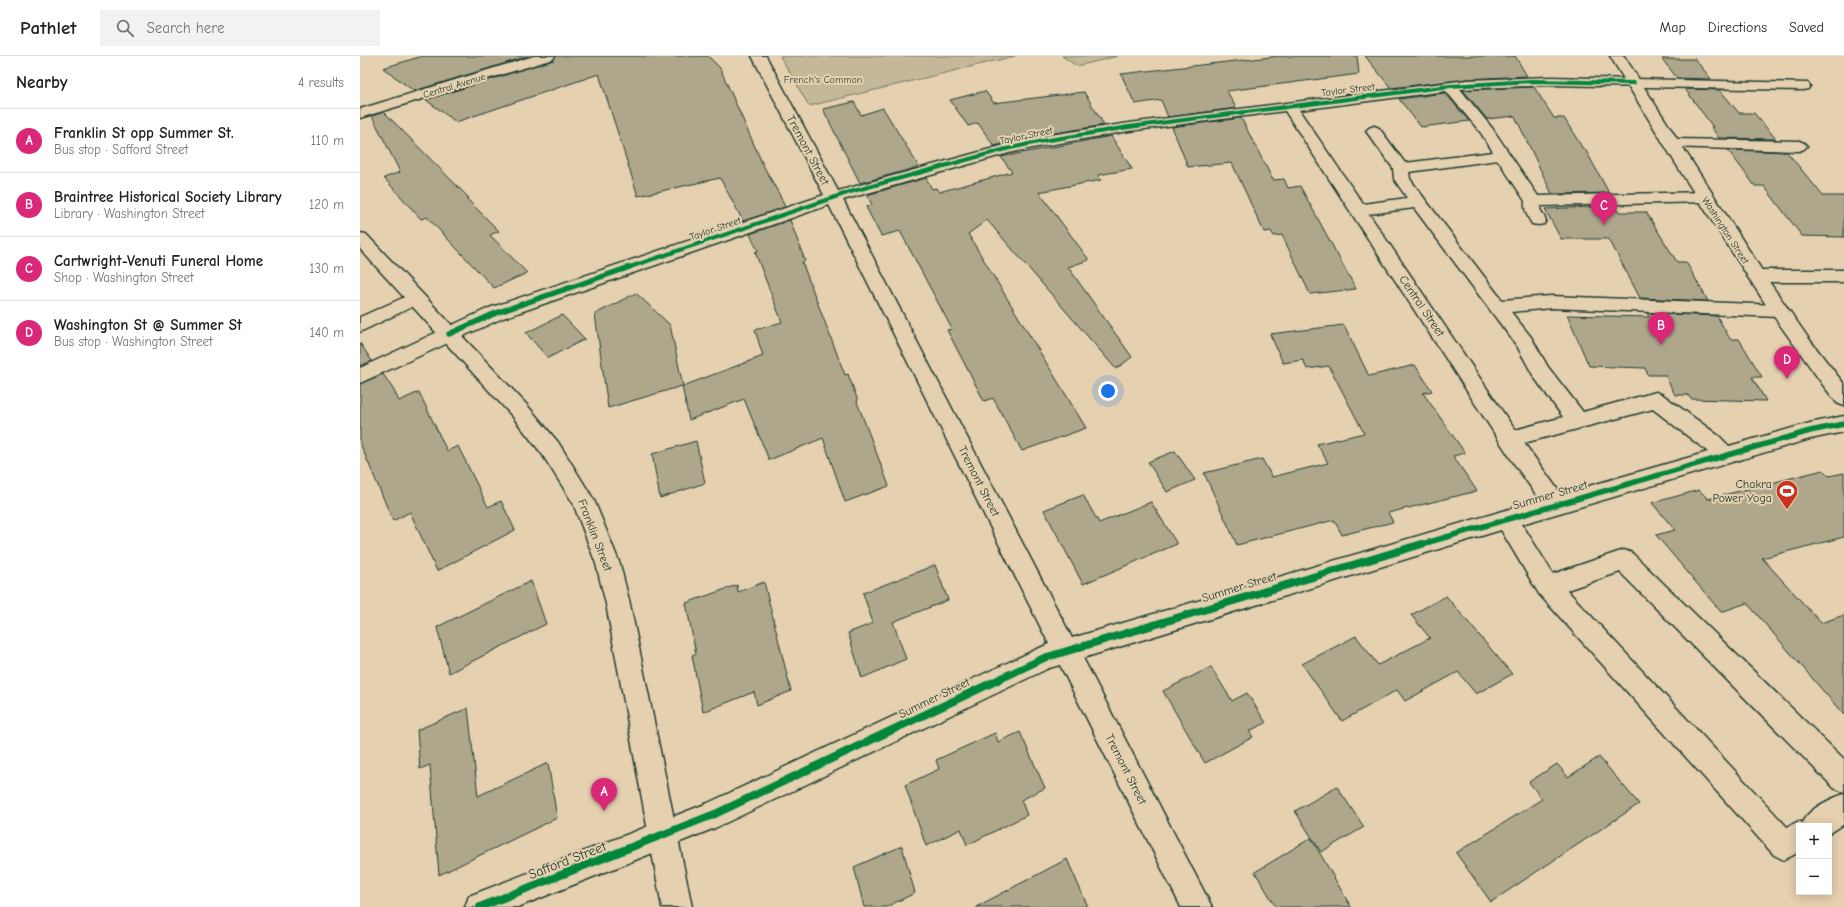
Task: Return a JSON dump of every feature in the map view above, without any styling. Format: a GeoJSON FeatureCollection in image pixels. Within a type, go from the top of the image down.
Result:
{"type":"FeatureCollection","features":[{"type":"Feature","properties":{"kind":"street","name":"Central Avenue"},"geometry":{"type":"LineString","coordinates":[[360,114],[548,56]]}},
{"type":"Feature","properties":{"kind":"street","name":"Tremont Street"},"geometry":{"type":"LineString","coordinates":[[759,56],[834,198],[1197,907]]}},
{"type":"Feature","properties":{"kind":"street","name":"Washington Street"},"geometry":{"type":"LineString","coordinates":[[1618,56],[1706,198],[1779,311],[1805,348],[1844,398]]}},
{"type":"Feature","properties":{"kind":"street","name":"Taylor Street"},"geometry":{"type":"LineString","coordinates":[[360,376],[496,313],[834,198],[898,178],[1043,141],[1289,106],[1450,86],[1531,81],[1803,86]]}},
{"type":"Feature","properties":{"kind":"street"},"geometry":{"type":"LineString","coordinates":[[1450,86],[1487,131],[1504,155],[1533,200],[1532,209],[1538,220]]}},
{"type":"Feature","properties":{"kind":"street","name":"Central Street"},"geometry":{"type":"LineString","coordinates":[[1289,106],[1510,439],[1557,505]]}},
{"type":"Feature","properties":{"kind":"street"},"geometry":{"type":"LineString","coordinates":[[1374,131],[1401,168],[1402,179],[1418,202],[1524,342],[1541,372],[1578,421]]}},
{"type":"Feature","properties":{"kind":"street"},"geometry":{"type":"LineString","coordinates":[[1672,144],[1799,146]]}},
{"type":"Feature","properties":{"kind":"street"},"geometry":{"type":"LineString","coordinates":[[1401,168],[1504,155]]}},
{"type":"Feature","properties":{"kind":"street"},"geometry":{"type":"LineString","coordinates":[[1533,200],[1706,198]]}},
{"type":"Feature","properties":{"kind":"street"},"geometry":{"type":"LineString","coordinates":[[1358,210],[1418,202]]}},
{"type":"Feature","properties":{"kind":"street","name":"Franklin Street"},"geometry":{"type":"LineString","coordinates":[[360,238],[520,411],[550,448],[583,500],[608,564],[618,604],[677,907]]}},
{"type":"Feature","properties":{"kind":"street"},"geometry":{"type":"LineString","coordinates":[[1756,276],[1844,276]]}},
{"type":"Feature","properties":{"kind":"street"},"geometry":{"type":"LineString","coordinates":[[360,325],[416,298]]}},
{"type":"Feature","properties":{"kind":"street"},"geometry":{"type":"LineString","coordinates":[[1497,307],[1551,302],[1779,311]]}},
{"type":"Feature","properties":{"kind":"street"},"geometry":{"type":"LineString","coordinates":[[1510,439],[1656,400],[1711,442],[1725,456]]}},
{"type":"Feature","properties":{"kind":"street","name":"Summer Street"},"geometry":{"type":"LineString","coordinates":[[664,835],[716,814],[1024,667],[1066,650],[1810,431],[1844,424]]}},
{"type":"Feature","properties":{"kind":"street"},"geometry":{"type":"LineString","coordinates":[[1506,520],[1548,586],[1784,845],[1796,838]]}},
{"type":"Feature","properties":{"kind":"street"},"geometry":{"type":"LineString","coordinates":[[1548,586],[1624,560],[1844,778]]}},
{"type":"Feature","properties":{"kind":"street"},"geometry":{"type":"LineString","coordinates":[[1820,823],[1844,808]]}},
{"type":"Feature","properties":{"kind":"street","name":"Safford Street"},"geometry":{"type":"LineString","coordinates":[[480,907],[664,835]]}},
{"type":"Feature","properties":{"kind":"green space","name":"French's Common"},"geometry":{"type":"Polygon","coordinates":[[[780,56],[1015,56],[809,106],[780,56]]]}},
{"type":"Feature","properties":{"kind":"green space"},"geometry":{"type":"Polygon","coordinates":[[[1062,56],[1118,56],[1077,66],[1062,56]]]}},
{"type":"Feature","properties":{"kind":"building"},"geometry":{"type":"Polygon","coordinates":[[[423,56],[529,56],[414,91],[383,68],[423,56]]]}},
{"type":"Feature","properties":{"kind":"building"},"geometry":{"type":"Polygon","coordinates":[[[556,56],[708,56],[720,68],[763,165],[785,207],[743,221],[720,178],[638,196],[599,74],[456,122],[426,100],[553,60],[556,56]]]}},
{"type":"Feature","properties":{"kind":"building"},"geometry":{"type":"Polygon","coordinates":[[[1280,56],[1357,56],[1359,74],[1227,91],[1236,108],[1168,117],[1161,100],[1135,104],[1121,74],[1280,56]]]}},
{"type":"Feature","properties":{"kind":"building"},"geometry":{"type":"Polygon","coordinates":[[[1365,56],[1515,56],[1527,76],[1467,79],[1391,88],[1365,56]]]}},
{"type":"Feature","properties":{"kind":"building"},"geometry":{"type":"Polygon","coordinates":[[[1662,59],[1695,59],[1711,79],[1677,78],[1662,59]]]}},
{"type":"Feature","properties":{"kind":"building"},"geometry":{"type":"Polygon","coordinates":[[[1534,87],[1554,118],[1564,118],[1583,149],[1585,149],[1609,193],[1552,194],[1515,116],[1487,119],[1463,90],[1534,87]]]}},
{"type":"Feature","properties":{"kind":"building"},"geometry":{"type":"Polygon","coordinates":[[[1685,89],[1720,90],[1739,113],[1754,113],[1776,139],[1719,138],[1711,127],[1713,127],[1685,89]]]}},
{"type":"Feature","properties":{"kind":"building"},"geometry":{"type":"Polygon","coordinates":[[[985,91],[994,103],[1084,92],[1104,125],[1043,135],[994,146],[978,123],[968,126],[950,100],[985,91]]]}},
{"type":"Feature","properties":{"kind":"building"},"geometry":{"type":"Polygon","coordinates":[[[1445,93],[1469,121],[1421,127],[1399,99],[1445,93]]]}},
{"type":"Feature","properties":{"kind":"building"},"geometry":{"type":"Polygon","coordinates":[[[854,102],[861,115],[883,108],[919,167],[860,183],[823,109],[854,102]]]}},
{"type":"Feature","properties":{"kind":"building"},"geometry":{"type":"Polygon","coordinates":[[[384,112],[469,198],[467,199],[499,231],[490,235],[527,273],[494,288],[427,217],[421,219],[384,178],[400,172],[372,116],[384,112]]]}},
{"type":"Feature","properties":{"kind":"building"},"geometry":{"type":"Polygon","coordinates":[[[1241,118],[1273,180],[1284,179],[1288,188],[1300,186],[1356,289],[1310,294],[1282,235],[1274,236],[1271,231],[1264,232],[1232,163],[1188,167],[1172,127],[1241,118]]]}},
{"type":"Feature","properties":{"kind":"building"},"geometry":{"type":"Polygon","coordinates":[[[1111,136],[1132,169],[1098,175],[1101,180],[1039,192],[1089,260],[1068,267],[1132,357],[1116,369],[987,220],[968,234],[1086,428],[1022,451],[993,398],[984,401],[947,330],[952,329],[900,231],[881,236],[866,207],[872,205],[867,195],[926,178],[932,189],[936,188],[939,192],[1012,172],[1001,157],[1111,136]]]}},
{"type":"Feature","properties":{"kind":"building"},"geometry":{"type":"Polygon","coordinates":[[[1728,150],[1787,152],[1823,196],[1844,196],[1844,237],[1802,236],[1764,186],[1755,186],[1728,150]]]}},
{"type":"Feature","properties":{"kind":"building"},"geometry":{"type":"Polygon","coordinates":[[[1615,206],[1618,212],[1646,212],[1677,262],[1686,262],[1708,301],[1640,298],[1609,239],[1561,239],[1545,209],[1615,206]]]}},
{"type":"Feature","properties":{"kind":"building"},"geometry":{"type":"Polygon","coordinates":[[[790,220],[805,261],[802,262],[845,375],[848,374],[889,486],[845,502],[823,438],[769,460],[744,399],[689,420],[682,386],[608,408],[595,314],[636,293],[670,325],[683,386],[763,356],[755,330],[782,322],[755,252],[758,251],[750,234],[790,220]]]}},
{"type":"Feature","properties":{"kind":"building"},"geometry":{"type":"Polygon","coordinates":[[[1647,313],[1717,316],[1730,339],[1739,339],[1762,377],[1752,377],[1766,401],[1691,399],[1688,395],[1675,395],[1665,375],[1648,375],[1645,368],[1589,366],[1567,315],[1649,317],[1647,313]]]}},
{"type":"Feature","properties":{"kind":"building"},"geometry":{"type":"Polygon","coordinates":[[[562,315],[585,339],[548,358],[526,333],[562,315]]]}},
{"type":"Feature","properties":{"kind":"building"},"geometry":{"type":"Polygon","coordinates":[[[1344,325],[1369,376],[1415,365],[1432,391],[1423,393],[1465,453],[1453,456],[1477,491],[1388,513],[1393,522],[1342,535],[1334,520],[1237,545],[1204,473],[1262,459],[1272,477],[1328,463],[1317,444],[1364,433],[1329,366],[1307,369],[1303,360],[1283,363],[1270,334],[1344,325]]]}},
{"type":"Feature","properties":{"kind":"building"},"geometry":{"type":"Polygon","coordinates":[[[360,343],[372,361],[360,366],[360,343]]]}},
{"type":"Feature","properties":{"kind":"building"},"geometry":{"type":"Polygon","coordinates":[[[383,374],[399,401],[419,392],[447,451],[458,446],[488,507],[501,501],[515,530],[437,571],[410,512],[393,521],[360,443],[360,384],[383,374]]]}},
{"type":"Feature","properties":{"kind":"building"},"geometry":{"type":"Polygon","coordinates":[[[696,441],[705,483],[660,498],[652,454],[696,441]]]}},
{"type":"Feature","properties":{"kind":"building"},"geometry":{"type":"Polygon","coordinates":[[[1175,451],[1195,480],[1167,492],[1148,462],[1175,451]]]}},
{"type":"Feature","properties":{"kind":"building"},"geometry":{"type":"Polygon","coordinates":[[[1823,470],[1829,476],[1844,473],[1844,537],[1762,558],[1821,623],[1844,615],[1844,715],[1747,603],[1721,612],[1656,535],[1675,530],[1652,503],[1699,490],[1708,499],[1823,470]]]}},
{"type":"Feature","properties":{"kind":"building"},"geometry":{"type":"Polygon","coordinates":[[[1083,495],[1099,523],[1151,502],[1177,544],[1083,584],[1044,510],[1083,495]]]}},
{"type":"Feature","properties":{"kind":"building"},"geometry":{"type":"Polygon","coordinates":[[[935,565],[948,600],[893,622],[906,659],[862,678],[848,633],[873,623],[863,593],[935,565]]]}},
{"type":"Feature","properties":{"kind":"building"},"geometry":{"type":"Polygon","coordinates":[[[531,581],[546,624],[449,673],[437,627],[531,581]]]}},
{"type":"Feature","properties":{"kind":"building"},"geometry":{"type":"Polygon","coordinates":[[[764,582],[791,691],[757,705],[754,692],[703,712],[692,655],[696,654],[686,603],[737,585],[738,592],[764,582]]]}},
{"type":"Feature","properties":{"kind":"building"},"geometry":{"type":"Polygon","coordinates":[[[1446,596],[1512,674],[1476,694],[1458,672],[1405,701],[1397,690],[1342,721],[1302,664],[1356,636],[1378,665],[1430,638],[1411,615],[1446,596]]]}},
{"type":"Feature","properties":{"kind":"building"},"geometry":{"type":"Polygon","coordinates":[[[1211,667],[1232,701],[1247,693],[1266,723],[1249,731],[1253,737],[1205,763],[1163,691],[1211,667]]]}},
{"type":"Feature","properties":{"kind":"building"},"geometry":{"type":"Polygon","coordinates":[[[468,708],[478,796],[548,763],[557,818],[439,875],[430,765],[420,769],[417,730],[468,708]]]}},
{"type":"Feature","properties":{"kind":"building"},"geometry":{"type":"Polygon","coordinates":[[[1020,732],[1045,788],[1021,800],[1027,815],[967,845],[961,829],[926,846],[905,785],[939,769],[936,760],[995,733],[998,742],[1020,732]]]}},
{"type":"Feature","properties":{"kind":"building"},"geometry":{"type":"Polygon","coordinates":[[[1599,757],[1639,804],[1491,902],[1456,853],[1542,799],[1529,782],[1557,764],[1568,777],[1599,757]]]}},
{"type":"Feature","properties":{"kind":"building"},"geometry":{"type":"Polygon","coordinates":[[[1337,787],[1364,827],[1321,852],[1295,811],[1337,787]]]}},
{"type":"Feature","properties":{"kind":"building"},"geometry":{"type":"Polygon","coordinates":[[[1311,838],[1351,907],[1276,907],[1255,872],[1311,838]]]}},
{"type":"Feature","properties":{"kind":"building"},"geometry":{"type":"Polygon","coordinates":[[[902,846],[915,893],[886,907],[864,907],[854,867],[902,846]]]}},
{"type":"Feature","properties":{"kind":"building"},"geometry":{"type":"Polygon","coordinates":[[[1067,859],[1088,907],[976,907],[1067,859]]]}},
{"type":"Feature","properties":{"kind":"cycle path"},"geometry":{"type":"LineString","coordinates":[[449,334],[496,313],[850,192],[1006,149],[1043,141],[1129,127],[1450,86],[1531,81],[1634,83]]}},
{"type":"Feature","properties":{"kind":"cycle path"},"geometry":{"type":"LineString","coordinates":[[480,907],[715,814],[1044,658],[1506,519],[1810,431],[1844,424]]}},
{"type":"Feature","properties":{"kind":"place","name":"Cartwright-Venuti Funeral Home"},"geometry":{"type":"Point","coordinates":[1604,225]}},
{"type":"Feature","properties":{"kind":"place","name":"Braintree Historical Society Library"},"geometry":{"type":"Point","coordinates":[1661,345]}},
{"type":"Feature","properties":{"kind":"place","name":"Washington St @ Summer St"},"geometry":{"type":"Point","coordinates":[1787,379]}},
{"type":"Feature","properties":{"kind":"place","name":"Chakra Power Yoga"},"geometry":{"type":"Point","coordinates":[1787,510]}},
{"type":"Feature","properties":{"kind":"place","name":"Franklin St opp Summer St."},"geometry":{"type":"Point","coordinates":[604,811]}}]}
